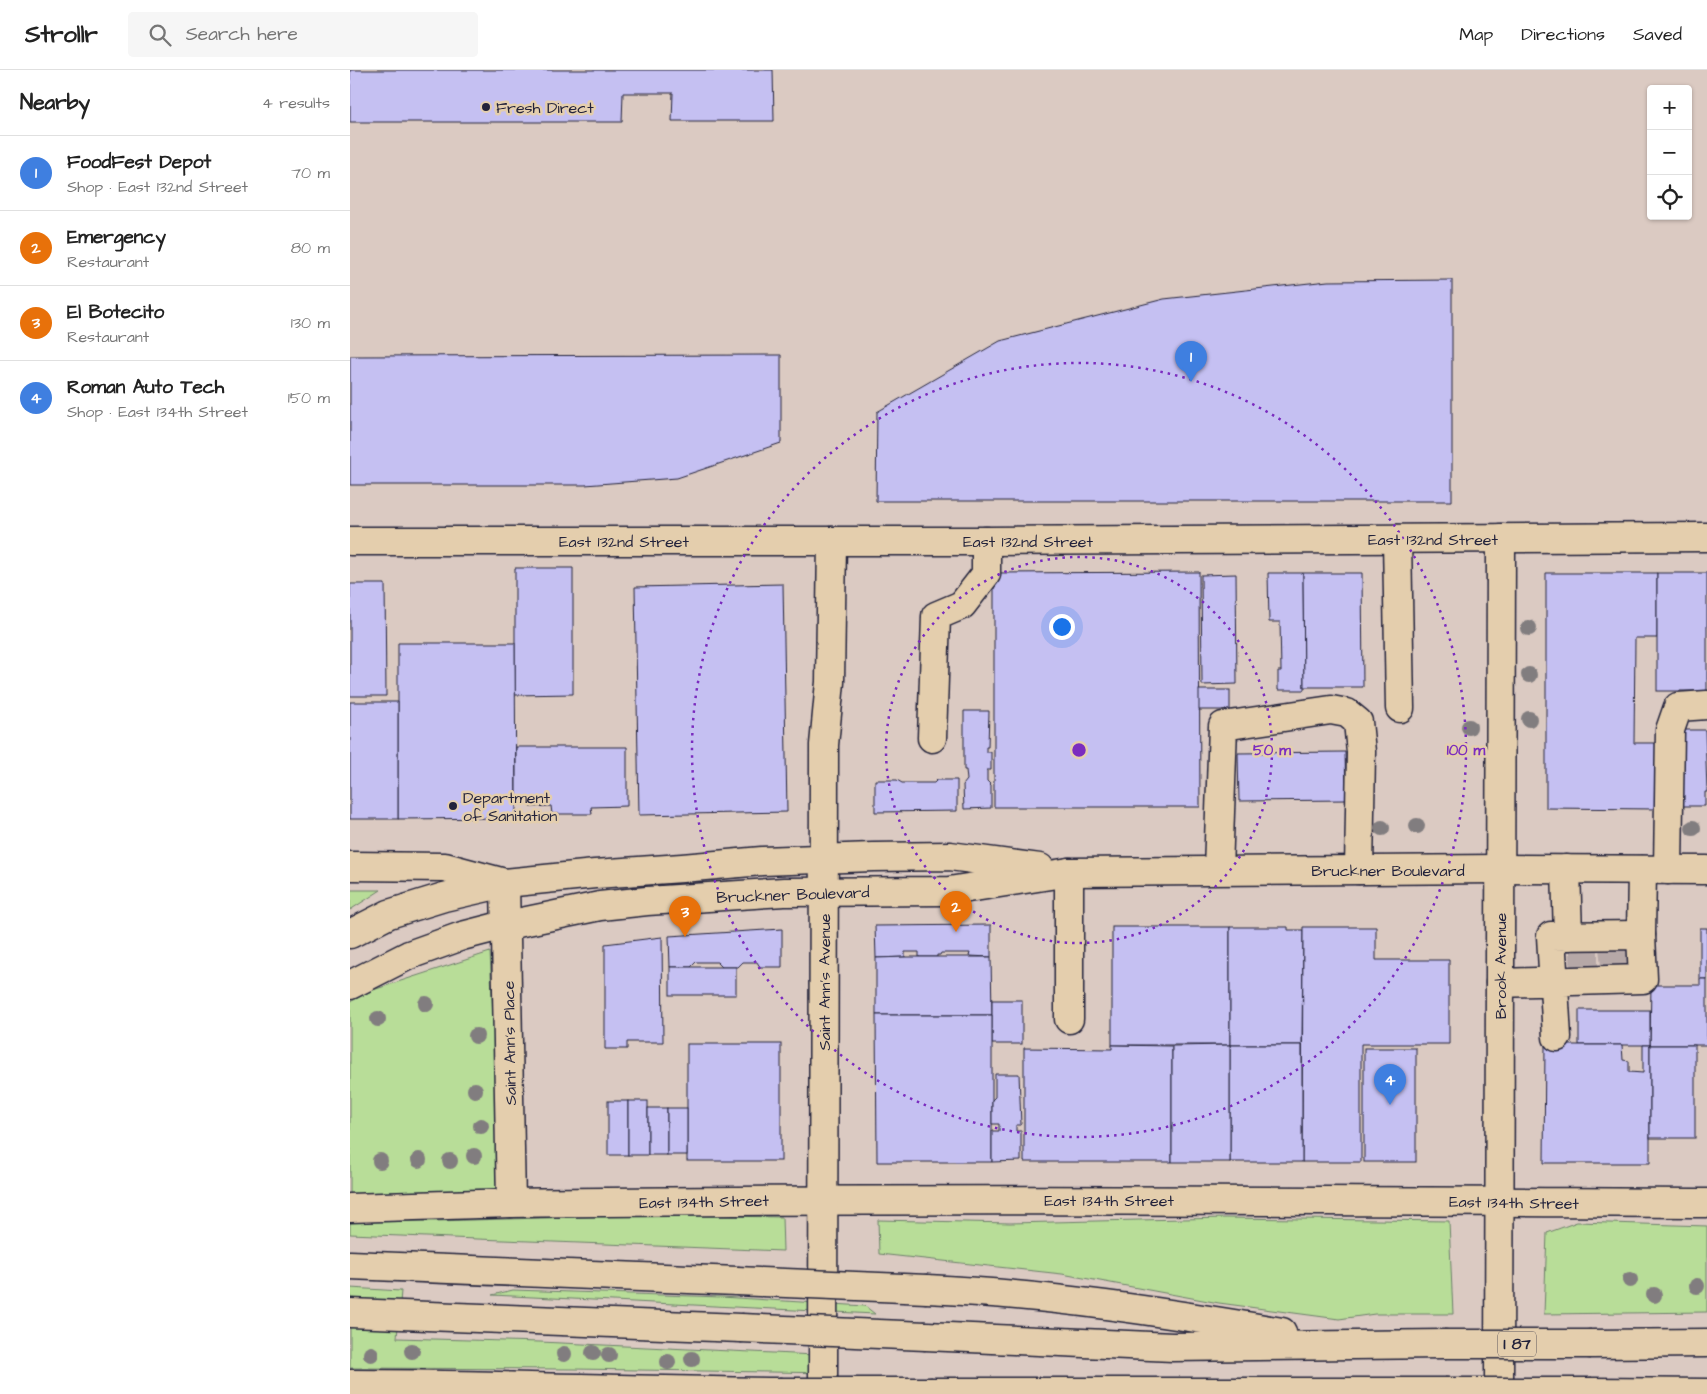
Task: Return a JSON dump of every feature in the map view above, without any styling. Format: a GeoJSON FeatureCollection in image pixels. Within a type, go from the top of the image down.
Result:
{"type":"FeatureCollection","features":[{"type":"Feature","properties":{"kind":"main road","name":"East 132nd Street"},"geometry":{"type":"LineString","coordinates":[[350,541],[986,542],[1707,537]]}},
{"type":"Feature","properties":{"kind":"main road","name":"Brook Avenue"},"geometry":{"type":"LineString","coordinates":[[1499,1394],[1500,538]]}},
{"type":"Feature","properties":{"kind":"main road"},"geometry":{"type":"LineString","coordinates":[[1397,539],[1400,708]]}},
{"type":"Feature","properties":{"kind":"main road","name":"Saint Ann's Avenue"},"geometry":{"type":"LineString","coordinates":[[823,1394],[824,745],[830,682],[832,541]]}},
{"type":"Feature","properties":{"kind":"main road"},"geometry":{"type":"LineString","coordinates":[[932,738],[936,616],[962,605],[986,574],[986,542]]}},
{"type":"Feature","properties":{"kind":"main road"},"geometry":{"type":"LineString","coordinates":[[1557,1037],[1552,936],[1581,953],[1614,957],[1643,979],[1642,935],[1655,870],[1670,730],[1678,707],[1707,706]]}},
{"type":"Feature","properties":{"kind":"main road"},"geometry":{"type":"LineString","coordinates":[[1218,870],[1223,726],[1331,710],[1347,713],[1358,722],[1361,752],[1359,870]]}},
{"type":"Feature","properties":{"kind":"main road","name":"Bruckner Boulevard"},"geometry":{"type":"LineString","coordinates":[[350,934],[389,914],[416,905],[505,883],[595,874],[762,860],[950,856],[1069,872]]}},
{"type":"Feature","properties":{"kind":"main road"},"geometry":{"type":"LineString","coordinates":[[350,866],[445,867],[505,883]]}},
{"type":"Feature","properties":{"kind":"main road","name":"Bruckner Boulevard"},"geometry":{"type":"LineString","coordinates":[[350,985],[409,955],[434,945],[507,925],[600,906],[647,901],[784,892],[949,890],[1069,872],[1500,869],[1707,870]]}},
{"type":"Feature","properties":{"kind":"main road"},"geometry":{"type":"LineString","coordinates":[[1566,870],[1581,953]]}},
{"type":"Feature","properties":{"kind":"main road"},"geometry":{"type":"LineString","coordinates":[[1069,872],[1069,1019]]}},
{"type":"Feature","properties":{"kind":"main road","name":"Saint Ann's Place"},"geometry":{"type":"LineString","coordinates":[[505,883],[511,1203]]}},
{"type":"Feature","properties":{"kind":"main road"},"geometry":{"type":"LineString","coordinates":[[1581,953],[1614,957],[1642,935]]}},
{"type":"Feature","properties":{"kind":"main road"},"geometry":{"type":"LineString","coordinates":[[1500,983],[1554,981],[1581,953]]}},
{"type":"Feature","properties":{"kind":"main road","name":"East 134th Street"},"geometry":{"type":"LineString","coordinates":[[350,1208],[511,1203],[824,1200],[1707,1203]]}},
{"type":"Feature","properties":{"kind":"main road"},"geometry":{"type":"LineString","coordinates":[[350,1265],[927,1289],[1019,1296],[1137,1309],[1350,1344]]}},
{"type":"Feature","properties":{"kind":"main road"},"geometry":{"type":"LineString","coordinates":[[350,1313],[1173,1347],[1350,1344]]}},
{"type":"Feature","properties":{"kind":"main road","name":"I 87"},"geometry":{"type":"LineString","coordinates":[[1350,1344],[1707,1343]]}},
{"type":"Feature","properties":{"kind":"main road"},"geometry":{"type":"LineString","coordinates":[[350,1384],[462,1384],[653,1391],[926,1393],[1707,1393]]}},
{"type":"Feature","properties":{"kind":"main road"},"geometry":{"type":"LineString","coordinates":[[616,1394],[653,1391]]}},
{"type":"Feature","properties":{"kind":"green space"},"geometry":{"type":"Polygon","coordinates":[[[350,890],[381,890],[350,910],[350,890]]]}},
{"type":"Feature","properties":{"kind":"green space"},"geometry":{"type":"Polygon","coordinates":[[[490,952],[501,1191],[350,1199],[350,1002],[373,990],[490,952]]]}},
{"type":"Feature","properties":{"kind":"green space"},"geometry":{"type":"Polygon","coordinates":[[[652,1215],[782,1217],[783,1251],[350,1234],[350,1222],[652,1215]]]}},
{"type":"Feature","properties":{"kind":"green space"},"geometry":{"type":"Polygon","coordinates":[[[1226,1218],[1449,1221],[1453,1314],[1375,1314],[1339,1319],[1219,1303],[1062,1274],[879,1254],[878,1220],[1010,1223],[1226,1218]]]}},
{"type":"Feature","properties":{"kind":"green space"},"geometry":{"type":"Polygon","coordinates":[[[1577,1222],[1707,1226],[1707,1312],[1544,1314],[1547,1233],[1577,1222]]]}},
{"type":"Feature","properties":{"kind":"green space"},"geometry":{"type":"Polygon","coordinates":[[[350,1288],[401,1291],[397,1338],[540,1342],[836,1356],[835,1373],[350,1368],[350,1288]]]}},
{"type":"Feature","properties":{"kind":"green space"},"geometry":{"type":"Polygon","coordinates":[[[513,1290],[721,1297],[865,1306],[875,1314],[492,1295],[513,1290]]]}},
{"type":"Feature","properties":{"kind":"building","name":"Fresh Direct"},"geometry":{"type":"Polygon","coordinates":[[[350,70],[773,70],[774,121],[672,121],[673,93],[623,93],[622,122],[350,122],[350,70]]]}},
{"type":"Feature","properties":{"kind":"building"},"geometry":{"type":"Polygon","coordinates":[[[1452,280],[1452,501],[876,501],[877,412],[1000,341],[1164,299],[1328,281],[1452,280]]]}},
{"type":"Feature","properties":{"kind":"building"},"geometry":{"type":"Polygon","coordinates":[[[781,355],[781,443],[677,478],[585,485],[350,485],[350,356],[781,355]]]}},
{"type":"Feature","properties":{"kind":"building"},"geometry":{"type":"Polygon","coordinates":[[[515,568],[573,568],[573,694],[515,695],[515,568]]]}},
{"type":"Feature","properties":{"kind":"building"},"geometry":{"type":"Polygon","coordinates":[[[1199,572],[1200,807],[994,807],[994,573],[1199,572]]]}},
{"type":"Feature","properties":{"kind":"building"},"geometry":{"type":"Polygon","coordinates":[[[1268,573],[1303,573],[1304,690],[1278,690],[1278,671],[1281,671],[1280,622],[1269,622],[1268,573]]]}},
{"type":"Feature","properties":{"kind":"building"},"geometry":{"type":"Polygon","coordinates":[[[1303,573],[1362,573],[1363,687],[1304,687],[1303,573]]]}},
{"type":"Feature","properties":{"kind":"building"},"geometry":{"type":"Polygon","coordinates":[[[1546,573],[1657,573],[1657,638],[1635,638],[1634,743],[1657,743],[1656,809],[1546,808],[1546,573]]]}},
{"type":"Feature","properties":{"kind":"building"},"geometry":{"type":"Polygon","coordinates":[[[1657,573],[1707,573],[1707,691],[1657,691],[1657,573]]]}},
{"type":"Feature","properties":{"kind":"building"},"geometry":{"type":"Polygon","coordinates":[[[1236,574],[1237,684],[1202,685],[1201,575],[1236,574]]]}},
{"type":"Feature","properties":{"kind":"building"},"geometry":{"type":"Polygon","coordinates":[[[350,584],[385,584],[386,696],[350,696],[350,584]]]}},
{"type":"Feature","properties":{"kind":"building"},"geometry":{"type":"Polygon","coordinates":[[[783,584],[787,812],[639,815],[635,587],[783,584]]]}},
{"type":"Feature","properties":{"kind":"building"},"geometry":{"type":"Polygon","coordinates":[[[398,643],[515,643],[516,818],[398,819],[398,643]]]}},
{"type":"Feature","properties":{"kind":"building"},"geometry":{"type":"Polygon","coordinates":[[[1199,690],[1230,690],[1230,710],[1199,710],[1199,690]]]}},
{"type":"Feature","properties":{"kind":"building"},"geometry":{"type":"Polygon","coordinates":[[[350,702],[398,702],[398,819],[350,819],[350,702]]]}},
{"type":"Feature","properties":{"kind":"building"},"geometry":{"type":"Polygon","coordinates":[[[964,711],[989,711],[988,747],[986,747],[986,752],[991,752],[991,770],[987,770],[987,781],[991,785],[991,808],[964,809],[963,785],[967,780],[966,770],[964,770],[964,711]]]}},
{"type":"Feature","properties":{"kind":"building"},"geometry":{"type":"Polygon","coordinates":[[[1677,730],[1705,730],[1707,792],[1705,792],[1705,806],[1677,806],[1677,730]]]}},
{"type":"Feature","properties":{"kind":"building"},"geometry":{"type":"Polygon","coordinates":[[[516,747],[627,747],[627,806],[591,807],[592,814],[552,814],[551,806],[530,807],[530,798],[516,798],[516,747]]]}},
{"type":"Feature","properties":{"kind":"building"},"geometry":{"type":"Polygon","coordinates":[[[1345,752],[1346,800],[1239,801],[1238,753],[1345,752]]]}},
{"type":"Feature","properties":{"kind":"building"},"geometry":{"type":"Polygon","coordinates":[[[875,780],[897,780],[902,783],[934,783],[937,780],[957,780],[957,811],[875,812],[875,780]]]}},
{"type":"Feature","properties":{"kind":"building"},"geometry":{"type":"Polygon","coordinates":[[[991,925],[991,957],[969,956],[970,953],[941,953],[937,957],[919,957],[919,952],[905,952],[905,957],[876,958],[875,926],[991,925]]]}},
{"type":"Feature","properties":{"kind":"building"},"geometry":{"type":"Polygon","coordinates":[[[1112,927],[1230,927],[1230,1045],[1112,1045],[1112,927]]]}},
{"type":"Feature","properties":{"kind":"building"},"geometry":{"type":"Polygon","coordinates":[[[1230,927],[1288,927],[1288,930],[1303,930],[1302,1045],[1230,1045],[1230,927]]]}},
{"type":"Feature","properties":{"kind":"building"},"geometry":{"type":"Polygon","coordinates":[[[1303,927],[1376,927],[1376,960],[1449,960],[1449,1044],[1361,1044],[1361,1162],[1302,1162],[1303,927]]]}},
{"type":"Feature","properties":{"kind":"building"},"geometry":{"type":"Polygon","coordinates":[[[1700,928],[1707,928],[1707,979],[1700,979],[1700,928]]]}},
{"type":"Feature","properties":{"kind":"building"},"geometry":{"type":"Polygon","coordinates":[[[782,929],[782,967],[760,967],[757,962],[743,962],[738,967],[722,967],[717,962],[696,962],[691,967],[670,967],[669,936],[782,929]]]}},
{"type":"Feature","properties":{"kind":"building"},"geometry":{"type":"Polygon","coordinates":[[[662,937],[663,1042],[627,1042],[627,1049],[605,1049],[605,944],[662,937]]]}},
{"type":"Feature","properties":{"kind":"building"},"geometry":{"type":"Polygon","coordinates":[[[991,957],[992,1015],[876,1015],[876,958],[991,957]]]}},
{"type":"Feature","properties":{"kind":"building"},"geometry":{"type":"Polygon","coordinates":[[[670,967],[736,967],[736,995],[670,995],[670,967]]]}},
{"type":"Feature","properties":{"kind":"building"},"geometry":{"type":"Polygon","coordinates":[[[1700,979],[1707,979],[1707,1045],[1650,1045],[1651,985],[1700,985],[1700,979]]]}},
{"type":"Feature","properties":{"kind":"building"},"geometry":{"type":"Polygon","coordinates":[[[992,1000],[1022,1000],[1022,1044],[992,1044],[992,1000]]]}},
{"type":"Feature","properties":{"kind":"building"},"geometry":{"type":"Polygon","coordinates":[[[1579,1010],[1650,1010],[1650,1045],[1579,1045],[1579,1010]]]}},
{"type":"Feature","properties":{"kind":"building"},"geometry":{"type":"Polygon","coordinates":[[[876,1015],[992,1015],[992,1162],[877,1162],[876,1015]]]}},
{"type":"Feature","properties":{"kind":"building"},"geometry":{"type":"Polygon","coordinates":[[[687,1044],[781,1044],[781,1161],[687,1161],[687,1044]]]}},
{"type":"Feature","properties":{"kind":"building"},"geometry":{"type":"Polygon","coordinates":[[[1112,1045],[1172,1046],[1172,1162],[1024,1162],[1024,1048],[1112,1049],[1112,1045]]]}},
{"type":"Feature","properties":{"kind":"building"},"geometry":{"type":"Polygon","coordinates":[[[1230,1045],[1302,1045],[1302,1162],[1230,1162],[1230,1045]]]}},
{"type":"Feature","properties":{"kind":"building"},"geometry":{"type":"Polygon","coordinates":[[[1230,1045],[1230,1162],[1172,1162],[1172,1046],[1230,1045]]]}},
{"type":"Feature","properties":{"kind":"building"},"geometry":{"type":"Polygon","coordinates":[[[1545,1045],[1622,1045],[1623,1060],[1629,1061],[1629,1072],[1643,1073],[1643,1045],[1650,1045],[1650,1163],[1544,1163],[1545,1045]]]}},
{"type":"Feature","properties":{"kind":"building"},"geometry":{"type":"Polygon","coordinates":[[[1650,1045],[1695,1045],[1695,1138],[1650,1138],[1650,1045]]]}},
{"type":"Feature","properties":{"kind":"building"},"geometry":{"type":"Polygon","coordinates":[[[1364,1048],[1416,1048],[1416,1162],[1364,1162],[1364,1048]]]}},
{"type":"Feature","properties":{"kind":"building"},"geometry":{"type":"Polygon","coordinates":[[[995,1074],[1019,1074],[1021,1125],[1016,1125],[1016,1131],[1021,1131],[1021,1161],[992,1162],[992,1131],[999,1131],[999,1124],[992,1124],[995,1074]]]}},
{"type":"Feature","properties":{"kind":"building"},"geometry":{"type":"Polygon","coordinates":[[[608,1101],[628,1101],[628,1155],[608,1155],[608,1101]]]}},
{"type":"Feature","properties":{"kind":"building"},"geometry":{"type":"Polygon","coordinates":[[[628,1101],[648,1101],[648,1155],[628,1155],[628,1101]]]}},
{"type":"Feature","properties":{"kind":"building"},"geometry":{"type":"Polygon","coordinates":[[[648,1108],[667,1108],[667,1155],[648,1155],[648,1108]]]}},
{"type":"Feature","properties":{"kind":"building"},"geometry":{"type":"Polygon","coordinates":[[[667,1108],[687,1108],[687,1155],[667,1155],[667,1108]]]}},
{"type":"Feature","properties":{"kind":"tunnel"},"geometry":{"type":"LineString","coordinates":[[1584,947],[1584,967]]}},
{"type":"Feature","properties":{"kind":"tunnel"},"geometry":{"type":"LineString","coordinates":[[1613,947],[1615,966]]}},
{"type":"Feature","properties":{"kind":"place","name":"Fresh Direct"},"geometry":{"type":"Point","coordinates":[486,107]}},
{"type":"Feature","properties":{"kind":"place","name":"FoodFest Depot"},"geometry":{"type":"Point","coordinates":[1191,382]}},
{"type":"Feature","properties":{"kind":"place","name":"Department of Sanitation"},"geometry":{"type":"Point","coordinates":[453,806]}},
{"type":"Feature","properties":{"kind":"place","name":"Emergency"},"geometry":{"type":"Point","coordinates":[956,932]}},
{"type":"Feature","properties":{"kind":"place","name":"El Botecito"},"geometry":{"type":"Point","coordinates":[685,937]}},
{"type":"Feature","properties":{"kind":"place","name":"Roman Auto Tech"},"geometry":{"type":"Point","coordinates":[1390,1105]}}]}
